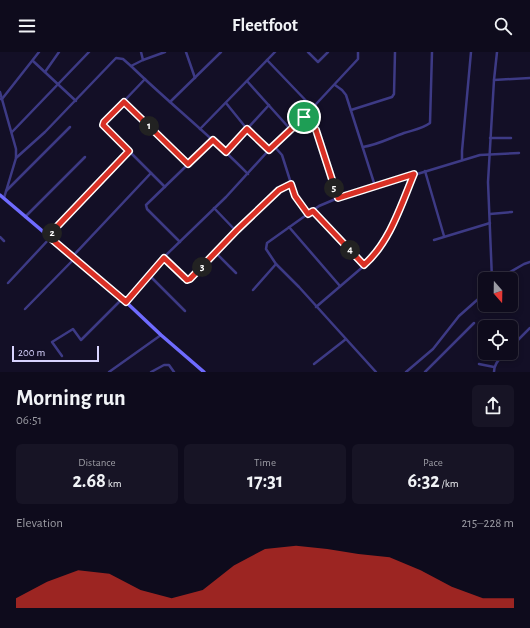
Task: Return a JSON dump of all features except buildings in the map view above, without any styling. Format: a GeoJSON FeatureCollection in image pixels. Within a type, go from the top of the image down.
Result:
{"type":"FeatureCollection","features":[{"type":"Feature","properties":{"kind":"street"},"geometry":{"type":"LineString","coordinates":[[1,99],[39,52]]}},
{"type":"Feature","properties":{"kind":"street"},"geometry":{"type":"LineString","coordinates":[[45,72],[59,52]]}},
{"type":"Feature","properties":{"kind":"street"},"geometry":{"type":"LineString","coordinates":[[12,132],[89,52]]}},
{"type":"Feature","properties":{"kind":"street"},"geometry":{"type":"LineString","coordinates":[[140,52],[143,60]]}},
{"type":"Feature","properties":{"kind":"street"},"geometry":{"type":"LineString","coordinates":[[131,66],[165,52]]}},
{"type":"Feature","properties":{"kind":"street"},"geometry":{"type":"LineString","coordinates":[[186,52],[195,78]]}},
{"type":"Feature","properties":{"kind":"street"},"geometry":{"type":"LineString","coordinates":[[170,102],[221,52]]}},
{"type":"Feature","properties":{"kind":"street"},"geometry":{"type":"LineString","coordinates":[[200,129],[275,52]]}},
{"type":"Feature","properties":{"kind":"street"},"geometry":{"type":"LineString","coordinates":[[308,52],[318,62],[328,52]]}},
{"type":"Feature","properties":{"kind":"street"},"geometry":{"type":"LineString","coordinates":[[62,356],[52,342],[73,329],[81,340],[124,300],[226,197],[269,150],[313,108],[358,59],[358,52]]}},
{"type":"Feature","properties":{"kind":"street"},"geometry":{"type":"LineString","coordinates":[[351,110],[394,94],[396,52]]}},
{"type":"Feature","properties":{"kind":"street"},"geometry":{"type":"LineString","coordinates":[[362,148],[426,126],[430,123],[432,52]]}},
{"type":"Feature","properties":{"kind":"street"},"geometry":{"type":"LineString","coordinates":[[462,159],[471,52]]}},
{"type":"Feature","properties":{"kind":"street"},"geometry":{"type":"LineString","coordinates":[[492,272],[488,182],[497,52]]}},
{"type":"Feature","properties":{"kind":"street"},"geometry":{"type":"LineString","coordinates":[[16,158],[45,132],[116,58],[123,60],[131,66],[213,140],[248,174]]}},
{"type":"Feature","properties":{"kind":"street"},"geometry":{"type":"LineString","coordinates":[[267,60],[313,108]]}},
{"type":"Feature","properties":{"kind":"street"},"geometry":{"type":"LineString","coordinates":[[33,61],[76,101]]}},
{"type":"Feature","properties":{"kind":"street"},"geometry":{"type":"LineString","coordinates":[[494,80],[530,78]]}},
{"type":"Feature","properties":{"kind":"street"},"geometry":{"type":"LineString","coordinates":[[145,79],[104,122],[103,125],[165,186]]}},
{"type":"Feature","properties":{"kind":"street"},"geometry":{"type":"LineString","coordinates":[[247,81],[291,130]]}},
{"type":"Feature","properties":{"kind":"street"},"geometry":{"type":"LineString","coordinates":[[335,84],[346,95],[375,186]]}},
{"type":"Feature","properties":{"kind":"street"},"geometry":{"type":"LineString","coordinates":[[0,92],[16,149],[16,158],[4,198]]}},
{"type":"Feature","properties":{"kind":"street"},"geometry":{"type":"LineString","coordinates":[[124,102],[188,164]]}},
{"type":"Feature","properties":{"kind":"street"},"geometry":{"type":"LineString","coordinates":[[226,102],[247,129],[269,150]]}},
{"type":"Feature","properties":{"kind":"street"},"geometry":{"type":"LineString","coordinates":[[226,152],[269,105]]}},
{"type":"Feature","properties":{"kind":"street"},"geometry":{"type":"LineString","coordinates":[[304,117],[316,130],[338,198]]}},
{"type":"Feature","properties":{"kind":"street"},"geometry":{"type":"LineString","coordinates":[[5,192],[70,127]]}},
{"type":"Feature","properties":{"kind":"street"},"geometry":{"type":"LineString","coordinates":[[490,138],[511,138]]}},
{"type":"Feature","properties":{"kind":"street"},"geometry":{"type":"LineString","coordinates":[[180,242],[147,209],[146,205],[213,140]]}},
{"type":"Feature","properties":{"kind":"street"},"geometry":{"type":"LineString","coordinates":[[274,146],[282,155],[295,196],[308,214]]}},
{"type":"Feature","properties":{"kind":"street"},"geometry":{"type":"LineString","coordinates":[[8,282],[129,151]]}},
{"type":"Feature","properties":{"kind":"street"},"geometry":{"type":"LineString","coordinates":[[376,372],[276,264],[266,249],[267,243],[319,206],[338,198],[462,159],[489,154],[519,153]]}},
{"type":"Feature","properties":{"kind":"street"},"geometry":{"type":"LineString","coordinates":[[26,217],[85,157]]}},
{"type":"Feature","properties":{"kind":"street"},"geometry":{"type":"LineString","coordinates":[[424,171],[444,236]]}},
{"type":"Feature","properties":{"kind":"street"},"geometry":{"type":"LineString","coordinates":[[25,309],[151,173]]}},
{"type":"Feature","properties":{"kind":"street"},"geometry":{"type":"LineString","coordinates":[[316,307],[372,259],[388,233],[414,174]]}},
{"type":"Feature","properties":{"kind":"street"},"geometry":{"type":"LineString","coordinates":[[164,258],[187,280],[190,279],[236,231],[279,190],[291,184]]}},
{"type":"Feature","properties":{"kind":"street"},"geometry":{"type":"LineString","coordinates":[[0,195],[124,300],[161,335],[204,372]]}},
{"type":"Feature","properties":{"kind":"street"},"geometry":{"type":"LineString","coordinates":[[214,208],[236,231]]}},
{"type":"Feature","properties":{"kind":"street"},"geometry":{"type":"LineString","coordinates":[[313,211],[364,265]]}},
{"type":"Feature","properties":{"kind":"street"},"geometry":{"type":"LineString","coordinates":[[490,214],[512,212]]}},
{"type":"Feature","properties":{"kind":"street"},"geometry":{"type":"LineString","coordinates":[[434,240],[490,223]]}},
{"type":"Feature","properties":{"kind":"street"},"geometry":{"type":"LineString","coordinates":[[289,227],[340,286]]}},
{"type":"Feature","properties":{"kind":"street"},"geometry":{"type":"LineString","coordinates":[[0,237],[4,241]]}},
{"type":"Feature","properties":{"kind":"street"},"geometry":{"type":"LineString","coordinates":[[215,252],[236,273]]}},
{"type":"Feature","properties":{"kind":"street"},"geometry":{"type":"LineString","coordinates":[[510,272],[530,262]]}},
{"type":"Feature","properties":{"kind":"street"},"geometry":{"type":"LineString","coordinates":[[253,290],[276,264]]}},
{"type":"Feature","properties":{"kind":"street"},"geometry":{"type":"LineString","coordinates":[[149,275],[185,311]]}},
{"type":"Feature","properties":{"kind":"street"},"geometry":{"type":"LineString","coordinates":[[406,372],[433,349],[458,316],[478,299]]}},
{"type":"Feature","properties":{"kind":"street"},"geometry":{"type":"LineString","coordinates":[[426,372],[474,322]]}},
{"type":"Feature","properties":{"kind":"street"},"geometry":{"type":"LineString","coordinates":[[518,340],[530,328]]}},
{"type":"Feature","properties":{"kind":"street"},"geometry":{"type":"LineString","coordinates":[[109,372],[161,335]]}},
{"type":"Feature","properties":{"kind":"street"},"geometry":{"type":"LineString","coordinates":[[314,364],[346,339]]}},
{"type":"Feature","properties":{"kind":"street"},"geometry":{"type":"LineString","coordinates":[[494,372],[494,367],[498,360]]}},
{"type":"Feature","properties":{"kind":"street"},"geometry":{"type":"LineString","coordinates":[[479,364],[494,367]]}},
{"type":"Feature","properties":{"kind":"street"},"geometry":{"type":"LineString","coordinates":[[151,372],[156,371],[164,365],[169,365],[174,372]]}},
{"type":"Feature","properties":{"kind":"route"},"geometry":{"type":"LineString","coordinates":[[124,102],[188,164],[213,140],[226,152],[247,129],[269,150],[304,117],[316,130],[338,198],[414,174],[388,233],[372,259],[364,265],[313,211],[308,214],[295,196],[291,184],[284,186],[279,190],[237,230],[190,279],[187,280],[164,258],[126,302],[48,236],[129,151],[103,125],[104,122],[124,102]]}}]}
